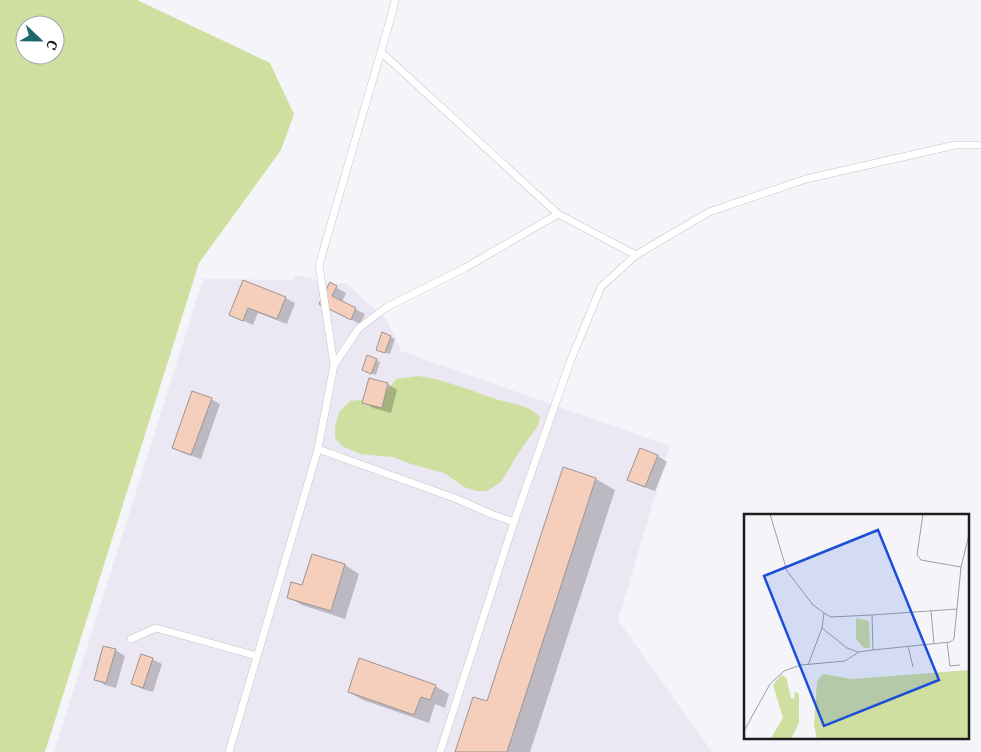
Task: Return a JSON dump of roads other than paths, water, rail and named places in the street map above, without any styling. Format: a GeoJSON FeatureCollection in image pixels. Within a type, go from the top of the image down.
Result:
{"type":"FeatureCollection","features":[{"type":"Feature","properties":{"kind":"lane"},"geometry":{"type":"LineString","coordinates":[[229,752],[318,449],[334,365],[319,265],[395,0]]}},
{"type":"Feature","properties":{"kind":"lane"},"geometry":{"type":"LineString","coordinates":[[381,52],[558,214],[636,255]]}},
{"type":"Feature","properties":{"kind":"lane"},"geometry":{"type":"LineString","coordinates":[[440,752],[514,522],[570,362],[601,288],[636,255],[709,212],[806,179],[955,145],[981,145]]}},
{"type":"Feature","properties":{"kind":"lane"},"geometry":{"type":"LineString","coordinates":[[334,365],[359,328],[387,307],[466,268],[558,214]]}},
{"type":"Feature","properties":{"kind":"lane"},"geometry":{"type":"LineString","coordinates":[[318,449],[457,499],[514,522]]}},
{"type":"Feature","properties":{"kind":"lane"},"geometry":{"type":"LineString","coordinates":[[131,639],[156,628],[257,656]]}}]}
